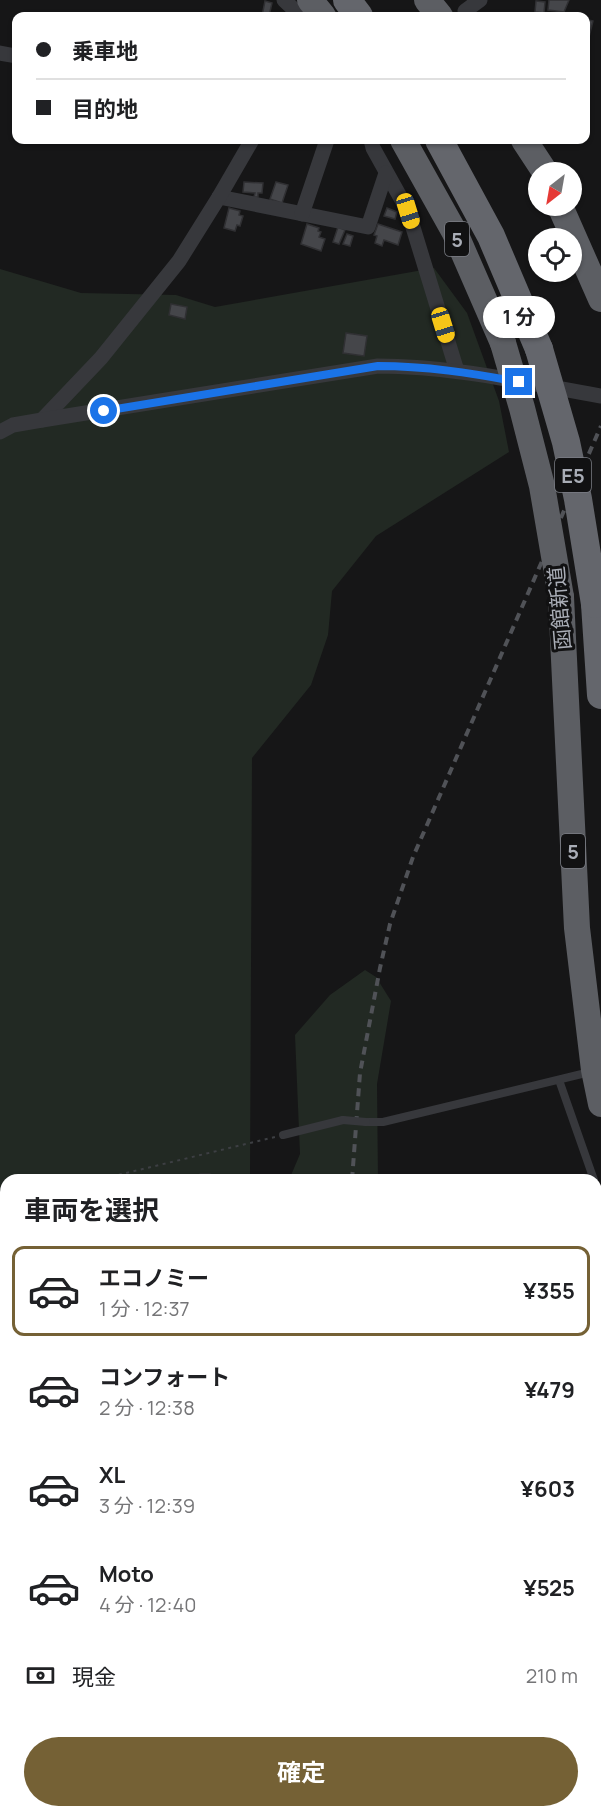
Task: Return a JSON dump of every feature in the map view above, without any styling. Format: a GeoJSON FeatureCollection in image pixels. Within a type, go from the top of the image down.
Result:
{"type":"FeatureCollection","features":[{"type":"Feature","properties":{"kind":"highway"},"geometry":{"type":"LineString","coordinates":[[428,0],[449,12]]}},
{"type":"Feature","properties":{"kind":"highway","name":"函館新道"},"geometry":{"type":"LineString","coordinates":[[405,144],[454,233],[502,343],[542,486],[561,597],[577,928],[594,1070],[601,1104]]}},
{"type":"Feature","properties":{"kind":"highway","name":"函館新道"},"geometry":{"type":"LineString","coordinates":[[441,144],[491,236],[539,349],[566,442],[578,500],[601,656]]}},
{"type":"Feature","properties":{"kind":"highway"},"geometry":{"type":"LineString","coordinates":[[527,144],[538,162]]}},
{"type":"Feature","properties":{"kind":"highway"},"geometry":{"type":"LineString","coordinates":[[564,216],[601,299]]}},
{"type":"Feature","properties":{"kind":"highway","name":"函館新道"},"geometry":{"type":"LineString","coordinates":[[595,604],[601,695]]}},
{"type":"Feature","properties":{"kind":"street"},"geometry":{"type":"LineString","coordinates":[[284,0],[313,12]]}},
{"type":"Feature","properties":{"kind":"street"},"geometry":{"type":"LineString","coordinates":[[457,12],[480,0]]}},
{"type":"Feature","properties":{"kind":"street"},"geometry":{"type":"LineString","coordinates":[[42,420],[100,358],[179,261],[250,144]]}},
{"type":"Feature","properties":{"kind":"street"},"geometry":{"type":"LineString","coordinates":[[303,214],[326,144]]}},
{"type":"Feature","properties":{"kind":"street"},"geometry":{"type":"LineString","coordinates":[[372,144],[408,211],[457,371]]}},
{"type":"Feature","properties":{"kind":"street"},"geometry":{"type":"LineString","coordinates":[[219,197],[368,227],[386,172]]}},
{"type":"Feature","properties":{"kind":"street"},"geometry":{"type":"LineString","coordinates":[[0,432],[13,425],[378,366],[413,366],[457,371],[601,396]]}},
{"type":"Feature","properties":{"kind":"lane"},"geometry":{"type":"LineString","coordinates":[[283,1135],[343,1120],[383,1122],[594,1070]]}},
{"type":"Feature","properties":{"kind":"lane"},"geometry":{"type":"LineString","coordinates":[[559,1080],[592,1174]]}},
{"type":"Feature","properties":{"kind":"path"},"geometry":{"type":"LineString","coordinates":[[122,1174],[283,1135]]}},
{"type":"Feature","properties":{"kind":"shaded area"},"geometry":{"type":"Polygon","coordinates":[[[434,268],[467,313],[499,401],[509,452],[376,536],[332,591],[328,635],[311,685],[252,758],[250,1174],[0,1174],[0,269],[81,293],[176,295],[215,307],[434,268]]]}},
{"type":"Feature","properties":{"kind":"shaded area"},"geometry":{"type":"Polygon","coordinates":[[[365,970],[376,977],[391,1001],[377,1084],[378,1174],[292,1174],[300,1154],[295,1035],[330,995],[365,970]]]}},
{"type":"Feature","properties":{"kind":"building"},"geometry":{"type":"Polygon","coordinates":[[[549,0],[569,0],[564,12],[548,10],[549,0]]]}},
{"type":"Feature","properties":{"kind":"building"},"geometry":{"type":"Polygon","coordinates":[[[265,1],[272,3],[270,12],[263,12],[265,1]]]}},
{"type":"Feature","properties":{"kind":"building"},"geometry":{"type":"Polygon","coordinates":[[[536,1],[545,2],[544,12],[535,12],[536,1]]]}},
{"type":"Feature","properties":{"kind":"building"},"geometry":{"type":"Polygon","coordinates":[[[244,182],[263,183],[262,193],[254,197],[255,193],[243,192],[244,182]]]}},
{"type":"Feature","properties":{"kind":"building"},"geometry":{"type":"Polygon","coordinates":[[[276,182],[288,185],[282,203],[270,199],[276,182]]]}},
{"type":"Feature","properties":{"kind":"building"},"geometry":{"type":"Polygon","coordinates":[[[229,208],[240,211],[239,215],[243,216],[240,226],[237,225],[235,231],[224,228],[229,208]]]}},
{"type":"Feature","properties":{"kind":"building"},"geometry":{"type":"Polygon","coordinates":[[[387,208],[397,212],[395,219],[384,216],[387,208]]]}},
{"type":"Feature","properties":{"kind":"building"},"geometry":{"type":"Polygon","coordinates":[[[307,224],[319,228],[318,231],[321,232],[319,237],[325,239],[321,251],[301,244],[307,224]]]}},
{"type":"Feature","properties":{"kind":"building"},"geometry":{"type":"Polygon","coordinates":[[[378,224],[402,232],[398,245],[384,240],[382,246],[375,243],[377,236],[374,235],[378,224]]]}},
{"type":"Feature","properties":{"kind":"building"},"geometry":{"type":"Polygon","coordinates":[[[338,227],[345,230],[339,244],[333,242],[338,227]]]}},
{"type":"Feature","properties":{"kind":"building"},"geometry":{"type":"Polygon","coordinates":[[[347,234],[353,236],[350,246],[343,244],[347,234]]]}},
{"type":"Feature","properties":{"kind":"building"},"geometry":{"type":"Polygon","coordinates":[[[171,304],[187,307],[185,319],[169,315],[171,304]]]}},
{"type":"Feature","properties":{"kind":"building"},"geometry":{"type":"Polygon","coordinates":[[[346,333],[367,336],[364,356],[343,353],[346,333]]]}},
{"type":"Feature","properties":{"kind":"railway"},"geometry":{"type":"LineString","coordinates":[[352,1174],[360,1073],[390,924],[413,857],[601,426]]}},
{"type":"Feature","properties":{"kind":"route"},"geometry":{"type":"LineString","coordinates":[[104,411],[378,366],[413,366],[519,382]]}}]}
